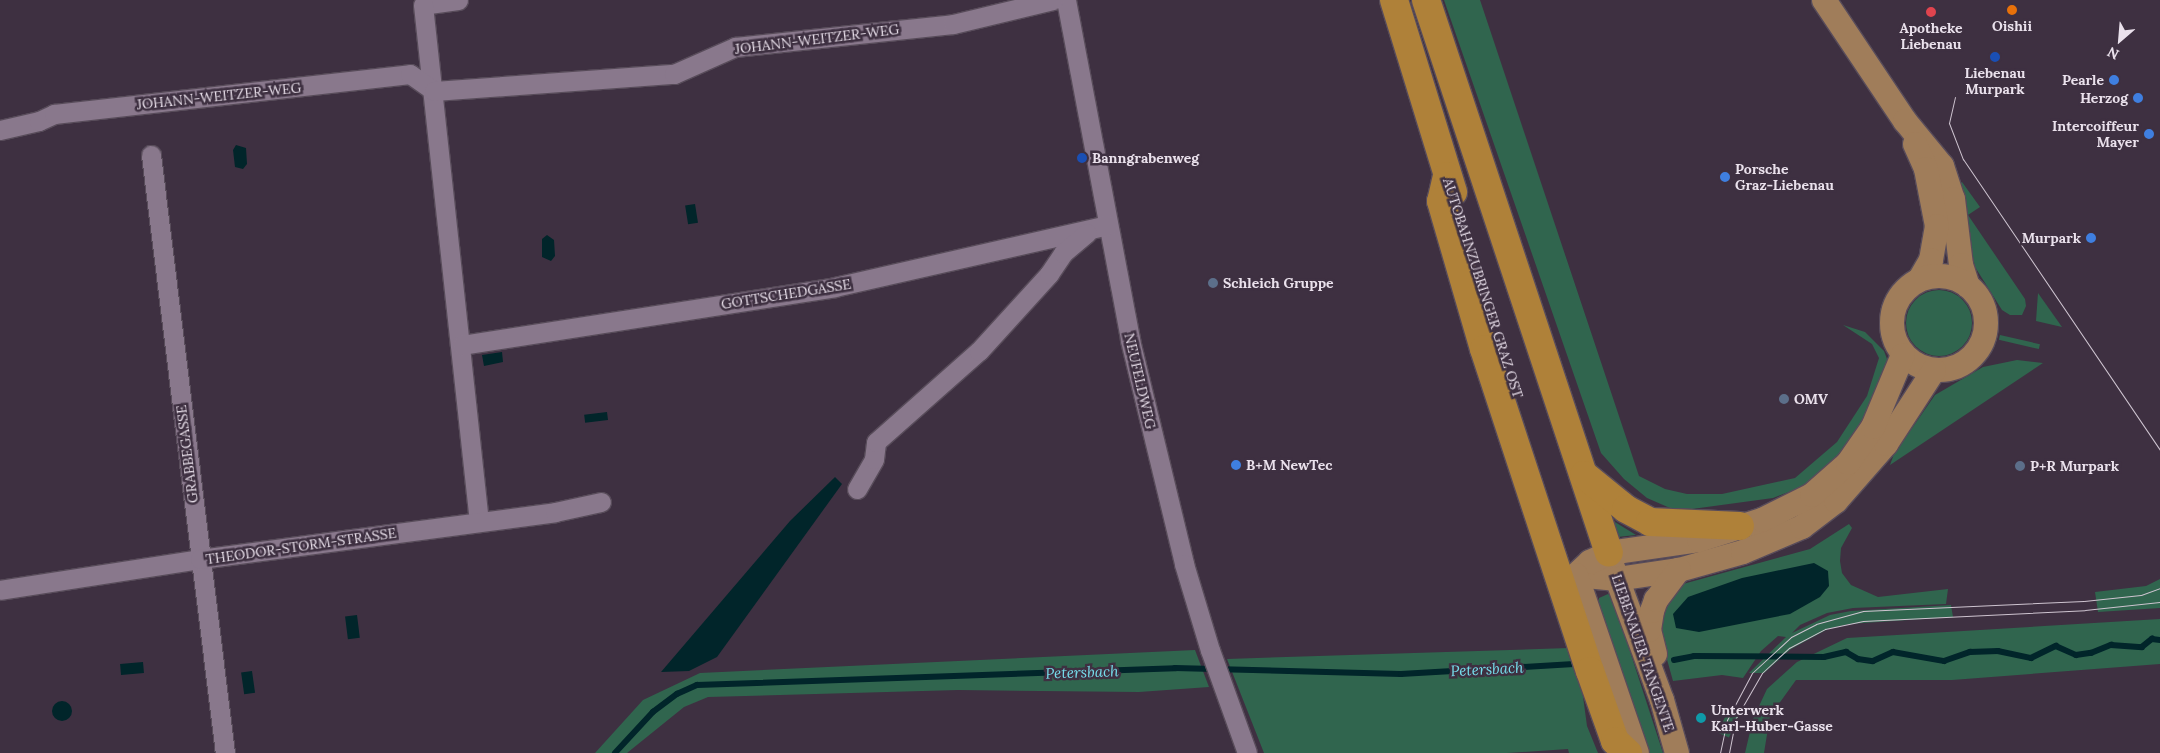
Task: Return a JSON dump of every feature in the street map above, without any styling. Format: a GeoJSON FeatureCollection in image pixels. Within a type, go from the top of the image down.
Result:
{"type":"FeatureCollection","features":[{"type":"Feature","properties":{"kind":"highway","name":"AUTOBAHNZUBRINGER GRAZ OST"},"geometry":{"type":"LineString","coordinates":[[1394,0],[1447,176],[1576,575]]}},
{"type":"Feature","properties":{"kind":"highway"},"geometry":{"type":"LineString","coordinates":[[1426,0],[1609,553]]}},
{"type":"Feature","properties":{"kind":"highway"},"geometry":{"type":"LineString","coordinates":[[1447,176],[1441,201],[1484,349],[1590,672],[1615,741],[1628,753]]}},
{"type":"Feature","properties":{"kind":"highway"},"geometry":{"type":"LineString","coordinates":[[1584,475],[1626,509],[1650,522],[1740,526]]}},
{"type":"Feature","properties":{"kind":"main road"},"geometry":{"type":"LineString","coordinates":[[1824,0],[1905,121],[1940,162],[1948,181],[1961,265],[1968,286]]}},
{"type":"Feature","properties":{"kind":"main road"},"geometry":{"type":"LineString","coordinates":[[1905,121],[1926,169],[1937,226],[1931,260],[1920,279],[1901,294],[1892,314],[1893,336],[1903,355],[1917,365],[1934,370],[1951,369],[1967,361],[1984,337],[1985,314],[1976,294],[1968,286],[1945,276],[1920,279]]}},
{"type":"Feature","properties":{"kind":"main road"},"geometry":{"type":"LineString","coordinates":[[1576,575],[1590,562],[1609,553],[1699,540],[1787,509],[1837,475],[1873,427],[1903,355]]}},
{"type":"Feature","properties":{"kind":"main road"},"geometry":{"type":"LineString","coordinates":[[1576,575],[1617,579],[1679,570],[1743,552],[1802,527],[1836,501],[1886,444],[1934,370]]}},
{"type":"Feature","properties":{"kind":"main road","name":"LIEBENAUER TANGENTE"},"geometry":{"type":"LineString","coordinates":[[1609,553],[1662,700],[1677,753]]}},
{"type":"Feature","properties":{"kind":"main road"},"geometry":{"type":"LineString","coordinates":[[1662,700],[1662,682],[1649,630],[1652,611],[1659,595],[1679,570]]}},
{"type":"Feature","properties":{"kind":"main road"},"geometry":{"type":"LineString","coordinates":[[1576,575],[1637,753]]}},
{"type":"Feature","properties":{"kind":"street"},"geometry":{"type":"LineString","coordinates":[[458,0],[423,5],[462,345],[479,522]]}},
{"type":"Feature","properties":{"kind":"street","name":"JOHANN-WEITZER-WEG"},"geometry":{"type":"LineString","coordinates":[[0,130],[39,121],[54,114],[410,74],[434,91],[674,74],[735,47],[953,24],[1053,0]]}},
{"type":"Feature","properties":{"kind":"street","name":"NEUFELDWEG"},"geometry":{"type":"LineString","coordinates":[[1066,0],[1099,228],[1133,350],[1184,564],[1210,650],[1247,753]]}},
{"type":"Feature","properties":{"kind":"street","name":"GRABBEGASSE"},"geometry":{"type":"LineString","coordinates":[[151,155],[200,559],[226,753]]}},
{"type":"Feature","properties":{"kind":"street"},"geometry":{"type":"LineString","coordinates":[[857,489],[874,460],[876,442],[979,351],[1049,274],[1063,253],[1099,228]]}},
{"type":"Feature","properties":{"kind":"street","name":"GOTTSCHEDGASSE"},"geometry":{"type":"LineString","coordinates":[[462,345],[835,287],[1099,228]]}},
{"type":"Feature","properties":{"kind":"street","name":"THEODOR-STORM-STRASSE"},"geometry":{"type":"LineString","coordinates":[[0,590],[200,559],[555,512],[601,502]]}},
{"type":"Feature","properties":{"kind":"green space"},"geometry":{"type":"Polygon","coordinates":[[[1444,0],[1480,0],[1639,476],[1665,489],[1687,494],[1722,494],[1795,478],[1837,442],[1867,396],[1879,358],[1872,344],[1843,325],[1865,332],[1884,351],[1887,359],[1883,384],[1871,411],[1841,453],[1822,473],[1802,487],[1773,498],[1692,509],[1670,508],[1647,498],[1624,479],[1601,453],[1444,0]]]}},
{"type":"Feature","properties":{"kind":"green space"},"geometry":{"type":"Polygon","coordinates":[[[1962,182],[1980,207],[1968,215],[2025,299],[2026,306],[2022,315],[2010,315],[2002,310],[1975,267],[1958,185],[1962,182]]]}},
{"type":"Feature","properties":{"kind":"green space"},"geometry":{"type":"Polygon","coordinates":[[[1939,290],[1951,293],[1962,300],[1969,311],[1972,323],[1969,335],[1962,346],[1951,353],[1939,356],[1927,353],[1916,346],[1909,335],[1906,323],[1909,311],[1916,300],[1927,293],[1939,290]]]}},
{"type":"Feature","properties":{"kind":"green space"},"geometry":{"type":"Polygon","coordinates":[[[2038,293],[2062,327],[2036,321],[2038,293]]]}},
{"type":"Feature","properties":{"kind":"green space"},"geometry":{"type":"Polygon","coordinates":[[[2000,335],[2040,344],[2039,349],[1999,340],[2000,335]]]}},
{"type":"Feature","properties":{"kind":"green space"},"geometry":{"type":"Polygon","coordinates":[[[2017,360],[2043,363],[1890,465],[1894,454],[1935,395],[1983,367],[2017,360]]]}},
{"type":"Feature","properties":{"kind":"green space"},"geometry":{"type":"Polygon","coordinates":[[[1610,519],[1636,535],[1617,537],[1610,519]]]}},
{"type":"Feature","properties":{"kind":"green space"},"geometry":{"type":"Polygon","coordinates":[[[1849,524],[1852,528],[1841,548],[1840,561],[1842,573],[1851,585],[1878,597],[1948,589],[1946,604],[1853,608],[1827,613],[1800,625],[1792,633],[1830,615],[1851,611],[1951,605],[1953,617],[1849,624],[1828,629],[1791,649],[1764,673],[1749,673],[1786,637],[1778,636],[1761,651],[1743,678],[1722,675],[1673,681],[1661,638],[1660,615],[1669,598],[1683,584],[1810,549],[1849,524]]]}},
{"type":"Feature","properties":{"kind":"green space"},"geometry":{"type":"Polygon","coordinates":[[[2160,579],[2160,608],[2098,612],[2095,592],[2146,586],[2160,579]]]}},
{"type":"Feature","properties":{"kind":"green space"},"geometry":{"type":"Polygon","coordinates":[[[1608,594],[1612,596],[1663,753],[1649,753],[1598,612],[1599,598],[1608,594]]]}},
{"type":"Feature","properties":{"kind":"green space"},"geometry":{"type":"Polygon","coordinates":[[[2160,619],[2160,664],[1952,680],[1796,680],[1770,716],[1764,753],[1745,753],[1753,719],[1767,689],[1797,662],[1847,638],[2160,619]]]}},
{"type":"Feature","properties":{"kind":"green space"},"geometry":{"type":"Polygon","coordinates":[[[1569,648],[1582,689],[1587,726],[1598,753],[1569,753],[1568,749],[1507,753],[1264,753],[1227,659],[1569,648]]]}},
{"type":"Feature","properties":{"kind":"green space"},"geometry":{"type":"Polygon","coordinates":[[[1195,650],[1209,687],[1139,692],[958,690],[708,697],[684,707],[627,753],[595,753],[643,700],[700,673],[1195,650]]]}},
{"type":"Feature","properties":{"kind":"green space"},"geometry":{"type":"Polygon","coordinates":[[[1729,708],[1740,713],[1729,738],[1718,733],[1729,708]]]}},
{"type":"Feature","properties":{"kind":"shaded area"},"geometry":{"type":"Polygon","coordinates":[[[236,145],[246,148],[247,164],[243,169],[235,167],[233,150],[236,145]]]}},
{"type":"Feature","properties":{"kind":"shaded area"},"geometry":{"type":"Polygon","coordinates":[[[695,204],[698,223],[688,224],[685,206],[695,204]]]}},
{"type":"Feature","properties":{"kind":"shaded area"},"geometry":{"type":"Polygon","coordinates":[[[547,235],[554,240],[555,256],[551,261],[542,257],[542,239],[547,235]]]}},
{"type":"Feature","properties":{"kind":"shaded area"},"geometry":{"type":"Polygon","coordinates":[[[502,352],[503,362],[484,366],[482,355],[502,352]]]}},
{"type":"Feature","properties":{"kind":"shaded area"},"geometry":{"type":"Polygon","coordinates":[[[607,412],[608,420],[585,423],[584,415],[607,412]]]}},
{"type":"Feature","properties":{"kind":"shaded area"},"geometry":{"type":"Polygon","coordinates":[[[835,477],[842,484],[717,657],[689,671],[661,672],[790,521],[835,477]]]}},
{"type":"Feature","properties":{"kind":"shaded area"},"geometry":{"type":"Polygon","coordinates":[[[1814,563],[1828,571],[1829,586],[1820,597],[1790,614],[1699,632],[1676,628],[1673,614],[1688,597],[1742,578],[1814,563]]]}},
{"type":"Feature","properties":{"kind":"shaded area"},"geometry":{"type":"Polygon","coordinates":[[[357,615],[360,638],[348,639],[345,616],[357,615]]]}},
{"type":"Feature","properties":{"kind":"shaded area"},"geometry":{"type":"Polygon","coordinates":[[[143,662],[144,673],[121,675],[120,664],[143,662]]]}},
{"type":"Feature","properties":{"kind":"shaded area"},"geometry":{"type":"Polygon","coordinates":[[[252,671],[255,693],[244,694],[241,673],[252,671]]]}},
{"type":"Feature","properties":{"kind":"shaded area"},"geometry":{"type":"Polygon","coordinates":[[[62,701],[69,704],[72,711],[69,718],[62,721],[55,718],[52,711],[55,704],[62,701]]]}},
{"type":"Feature","properties":{"kind":"waterway","name":"Petersbach"},"geometry":{"type":"LineString","coordinates":[[1674,660],[1694,656],[1824,657],[1846,652],[1858,659],[1873,661],[1893,652],[1944,661],[1970,652],[1998,651],[2031,658],[2056,646],[2076,655],[2091,653],[2111,645],[2142,647],[2152,639],[2160,640]]}},
{"type":"Feature","properties":{"kind":"waterway","name":"Petersbach"},"geometry":{"type":"LineString","coordinates":[[615,753],[653,712],[677,694],[697,685],[1175,668],[1401,674],[1574,664]]}},
{"type":"Feature","properties":{"kind":"tram line"},"geometry":{"type":"LineString","coordinates":[[1955,97],[1949,123],[1963,159],[2160,450]]}},
{"type":"Feature","properties":{"kind":"tram line"},"geometry":{"type":"LineString","coordinates":[[1720,753],[1727,720],[1752,673],[1791,637],[1816,624],[1863,611],[2084,601],[2141,595],[2160,588]]}},
{"type":"Feature","properties":{"kind":"tram line"},"geometry":{"type":"LineString","coordinates":[[1729,753],[1736,718],[1762,673],[1789,648],[1825,629],[1863,621],[2085,610],[2160,602]]}},
{"type":"Feature","properties":{"kind":"place","name":"Oishii"},"geometry":{"type":"Point","coordinates":[2012,10]}},
{"type":"Feature","properties":{"kind":"place","name":"Apotheke Liebenau"},"geometry":{"type":"Point","coordinates":[1931,12]}},
{"type":"Feature","properties":{"kind":"place","name":"Liebenau Murpark"},"geometry":{"type":"Point","coordinates":[1995,57]}},
{"type":"Feature","properties":{"kind":"place","name":"Pearle"},"geometry":{"type":"Point","coordinates":[2114,80]}},
{"type":"Feature","properties":{"kind":"place","name":"Herzog"},"geometry":{"type":"Point","coordinates":[2138,98]}},
{"type":"Feature","properties":{"kind":"place","name":"Intercoiffeur Mayer"},"geometry":{"type":"Point","coordinates":[2149,134]}},
{"type":"Feature","properties":{"kind":"place","name":"Banngrabenweg"},"geometry":{"type":"Point","coordinates":[1082,158]}},
{"type":"Feature","properties":{"kind":"place","name":"Porsche Graz-Liebenau"},"geometry":{"type":"Point","coordinates":[1725,177]}},
{"type":"Feature","properties":{"kind":"place","name":"Murpark"},"geometry":{"type":"Point","coordinates":[2091,238]}},
{"type":"Feature","properties":{"kind":"place","name":"Schleich Gruppe"},"geometry":{"type":"Point","coordinates":[1213,283]}},
{"type":"Feature","properties":{"kind":"place","name":"OMV"},"geometry":{"type":"Point","coordinates":[1784,399]}},
{"type":"Feature","properties":{"kind":"place","name":"B+M NewTec"},"geometry":{"type":"Point","coordinates":[1236,465]}},
{"type":"Feature","properties":{"kind":"place","name":"P+R Murpark"},"geometry":{"type":"Point","coordinates":[2020,466]}},
{"type":"Feature","properties":{"kind":"place","name":"Unterwerk Karl-Huber-Gasse"},"geometry":{"type":"Point","coordinates":[1701,718]}}]}
